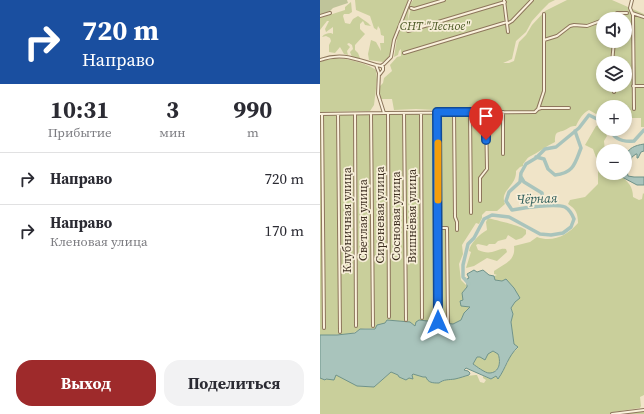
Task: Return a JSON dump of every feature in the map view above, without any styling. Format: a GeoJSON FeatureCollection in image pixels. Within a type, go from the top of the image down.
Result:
{"type":"FeatureCollection","features":[{"type":"Feature","properties":{"kind":"street"},"geometry":{"type":"LineString","coordinates":[[320,60],[330,56],[343,56],[381,66],[389,60],[393,54],[394,40],[410,0]]}},
{"type":"Feature","properties":{"kind":"street"},"geometry":{"type":"LineString","coordinates":[[411,8],[414,9],[444,0]]}},
{"type":"Feature","properties":{"kind":"street"},"geometry":{"type":"LineString","coordinates":[[404,52],[512,21],[532,0]]}},
{"type":"Feature","properties":{"kind":"street"},"geometry":{"type":"LineString","coordinates":[[631,12],[632,0]]}},
{"type":"Feature","properties":{"kind":"street"},"geometry":{"type":"LineString","coordinates":[[408,31],[505,1],[508,32]]}},
{"type":"Feature","properties":{"kind":"street"},"geometry":{"type":"LineString","coordinates":[[320,16],[330,13]]}},
{"type":"Feature","properties":{"kind":"street"},"geometry":{"type":"LineString","coordinates":[[632,13],[644,17]]}},
{"type":"Feature","properties":{"kind":"street"},"geometry":{"type":"LineString","coordinates":[[538,109],[544,91],[544,14]]}},
{"type":"Feature","properties":{"kind":"street"},"geometry":{"type":"LineString","coordinates":[[632,15],[634,109]]}},
{"type":"Feature","properties":{"kind":"street"},"geometry":{"type":"LineString","coordinates":[[544,40],[557,36],[570,26],[587,26],[596,23]]}},
{"type":"Feature","properties":{"kind":"street"},"geometry":{"type":"LineString","coordinates":[[376,65],[379,71],[378,94],[384,113]]}},
{"type":"Feature","properties":{"kind":"street"},"geometry":{"type":"LineString","coordinates":[[379,75],[383,70],[381,66]]}},
{"type":"Feature","properties":{"kind":"street"},"geometry":{"type":"LineString","coordinates":[[633,86],[644,86]]}},
{"type":"Feature","properties":{"kind":"street"},"geometry":{"type":"LineString","coordinates":[[324,328],[321,114],[512,111],[529,113],[535,112],[538,109],[568,108]]}},
{"type":"Feature","properties":{"kind":"street"},"geometry":{"type":"LineString","coordinates":[[437,112],[438,322]]}},
{"type":"Feature","properties":{"kind":"street"},"geometry":{"type":"LineString","coordinates":[[454,112],[455,217],[457,222],[457,230]]}},
{"type":"Feature","properties":{"kind":"street"},"geometry":{"type":"LineString","coordinates":[[470,112],[471,213]]}},
{"type":"Feature","properties":{"kind":"street"},"geometry":{"type":"LineString","coordinates":[[480,201],[480,178],[487,169],[486,112]]}},
{"type":"Feature","properties":{"kind":"street"},"geometry":{"type":"LineString","coordinates":[[503,112],[503,154]]}},
{"type":"Feature","properties":{"kind":"street"},"geometry":{"type":"LineString","coordinates":[[338,113],[340,332]]}},
{"type":"Feature","properties":{"kind":"street","name":"Сиреневая улица"},"geometry":{"type":"LineString","coordinates":[[388,113],[390,317]]}},
{"type":"Feature","properties":{"kind":"street","name":"Сосновая улица"},"geometry":{"type":"LineString","coordinates":[[404,113],[406,320]]}},
{"type":"Feature","properties":{"kind":"street","name":"Вишнёвая улица"},"geometry":{"type":"LineString","coordinates":[[421,113],[422,318]]}},
{"type":"Feature","properties":{"kind":"street","name":"Клубничная улица"},"geometry":{"type":"LineString","coordinates":[[355,114],[356,326]]}},
{"type":"Feature","properties":{"kind":"street","name":"Светлая улица"},"geometry":{"type":"LineString","coordinates":[[371,114],[373,326]]}},
{"type":"Feature","properties":{"kind":"street"},"geometry":{"type":"LineString","coordinates":[[320,176],[322,172]]}},
{"type":"Feature","properties":{"kind":"street"},"geometry":{"type":"LineString","coordinates":[[438,228],[447,228],[448,322]]}},
{"type":"Feature","properties":{"kind":"street"},"geometry":{"type":"LineString","coordinates":[[612,414],[644,410]]}},
{"type":"Feature","properties":{"kind":"green space"},"geometry":{"type":"Polygon","coordinates":[[[320,0],[347,0],[348,3],[333,8],[330,11],[320,15],[320,0]]]}},
{"type":"Feature","properties":{"kind":"green space"},"geometry":{"type":"Polygon","coordinates":[[[355,0],[408,0],[392,43],[391,52],[388,58],[383,62],[369,60],[368,54],[371,40],[376,42],[381,51],[380,43],[384,43],[384,36],[381,35],[378,26],[377,30],[374,28],[370,16],[356,10],[355,0]]]}},
{"type":"Feature","properties":{"kind":"green space","name":"СНТ \"Лесное\""},"geometry":{"type":"Polygon","coordinates":[[[413,0],[555,0],[549,3],[542,10],[532,21],[526,32],[516,41],[512,59],[503,63],[514,61],[519,42],[545,11],[567,0],[612,0],[644,14],[644,127],[641,127],[641,118],[632,118],[632,100],[596,100],[596,114],[589,110],[581,116],[576,126],[556,133],[555,142],[528,158],[523,166],[516,171],[514,181],[504,195],[505,204],[497,211],[486,211],[482,215],[479,224],[476,223],[462,245],[463,254],[459,264],[461,280],[467,287],[462,293],[470,307],[464,313],[461,320],[453,324],[419,320],[415,326],[410,322],[387,320],[379,328],[361,329],[349,334],[320,335],[320,113],[454,111],[416,109],[394,110],[392,99],[379,98],[378,88],[383,83],[384,78],[392,71],[390,65],[397,57],[401,56],[401,49],[398,55],[394,57],[397,38],[409,6],[408,20],[411,8],[410,5],[413,0]]]}},
{"type":"Feature","properties":{"kind":"green space"},"geometry":{"type":"Polygon","coordinates":[[[351,2],[352,12],[349,14],[344,14],[343,16],[345,23],[350,24],[353,19],[358,16],[371,26],[365,25],[363,21],[360,24],[360,29],[365,34],[355,45],[355,50],[360,58],[358,59],[352,57],[350,52],[353,49],[352,45],[349,43],[347,44],[350,47],[347,51],[348,55],[344,54],[340,47],[335,53],[329,52],[329,45],[331,41],[330,38],[326,36],[322,37],[327,33],[333,34],[333,27],[326,32],[325,29],[329,21],[327,21],[320,30],[320,18],[345,10],[345,7],[351,2]]]}},
{"type":"Feature","properties":{"kind":"green space"},"geometry":{"type":"Polygon","coordinates":[[[333,58],[356,61],[376,70],[377,80],[374,105],[370,111],[320,112],[320,62],[333,58]]]}},
{"type":"Feature","properties":{"kind":"green space"},"geometry":{"type":"Polygon","coordinates":[[[596,126],[596,136],[607,136],[604,141],[604,144],[596,144],[596,157],[593,149],[585,145],[596,126]]]}},
{"type":"Feature","properties":{"kind":"green space"},"geometry":{"type":"Polygon","coordinates":[[[598,180],[626,180],[631,187],[633,197],[639,200],[642,199],[643,193],[644,194],[644,395],[640,397],[640,408],[614,412],[644,409],[644,414],[320,414],[320,378],[336,372],[357,386],[374,387],[391,372],[406,380],[413,374],[426,377],[431,382],[439,383],[463,376],[477,375],[480,382],[484,383],[486,380],[483,376],[491,379],[496,376],[498,378],[508,362],[509,356],[518,348],[514,344],[511,322],[513,314],[511,308],[515,302],[502,281],[495,280],[494,276],[497,275],[494,274],[494,271],[511,259],[514,246],[530,242],[537,237],[549,239],[560,237],[570,231],[578,223],[578,217],[573,208],[568,204],[570,200],[585,197],[598,184],[598,180]]]}},
{"type":"Feature","properties":{"kind":"green space"},"geometry":{"type":"Polygon","coordinates":[[[488,218],[524,228],[526,230],[526,234],[522,238],[516,240],[508,235],[506,239],[498,241],[495,244],[489,244],[487,246],[476,245],[478,250],[483,252],[494,252],[501,249],[506,249],[507,252],[497,261],[487,258],[474,266],[466,268],[471,252],[469,251],[471,245],[487,230],[486,222],[488,218]]]}},
{"type":"Feature","properties":{"kind":"green space"},"geometry":{"type":"Polygon","coordinates":[[[493,351],[498,354],[499,360],[499,366],[495,371],[487,373],[473,364],[477,357],[493,351]]]}},
{"type":"Feature","properties":{"kind":"water"},"geometry":{"type":"Polygon","coordinates":[[[644,144],[644,151],[641,152],[638,158],[637,154],[632,157],[632,148],[644,144]]]}},
{"type":"Feature","properties":{"kind":"water"},"geometry":{"type":"Polygon","coordinates":[[[632,177],[644,177],[644,185],[637,185],[628,180],[632,180],[632,177]]]}},
{"type":"Feature","properties":{"kind":"water"},"geometry":{"type":"Polygon","coordinates":[[[474,270],[477,272],[483,270],[489,275],[494,276],[495,280],[502,281],[506,279],[520,298],[511,308],[513,314],[511,322],[514,344],[518,347],[512,354],[498,379],[496,376],[491,379],[466,368],[464,370],[470,373],[469,375],[445,380],[439,383],[431,382],[426,377],[413,374],[413,379],[409,378],[406,380],[391,372],[374,387],[357,386],[336,375],[334,380],[325,380],[320,378],[320,335],[337,335],[355,333],[360,329],[375,329],[377,325],[385,323],[387,320],[410,322],[415,326],[416,322],[419,320],[453,324],[461,320],[464,313],[470,307],[461,306],[460,301],[463,300],[462,293],[467,287],[467,279],[469,278],[467,274],[474,270]],[[493,351],[488,354],[485,360],[477,357],[473,364],[485,372],[493,372],[499,366],[498,354],[493,351]]]}},
{"type":"Feature","properties":{"kind":"waterway","name":"Чёрная"},"geometry":{"type":"LineString","coordinates":[[469,284],[463,277],[463,265],[468,244],[474,238],[484,219],[492,215],[509,217],[540,234],[551,235],[563,233],[571,227],[574,219],[571,212],[565,207],[547,206],[512,210],[506,201],[509,192],[520,182],[521,173],[526,164],[536,158],[545,149],[556,147],[579,128],[589,115],[596,118]]}},
{"type":"Feature","properties":{"kind":"waterway","name":"Чёрная"},"geometry":{"type":"LineString","coordinates":[[614,136],[623,141],[634,141],[644,130]]}},
{"type":"Feature","properties":{"kind":"waterway"},"geometry":{"type":"LineString","coordinates":[[536,157],[544,159],[548,169],[555,175],[570,170],[581,148],[575,131]]}},
{"type":"Feature","properties":{"kind":"waterway"},"geometry":{"type":"LineString","coordinates":[[521,177],[524,182],[542,193],[543,206]]}},
{"type":"Feature","properties":{"kind":"slow traffic"},"geometry":{"type":"LineString","coordinates":[[438,143],[438,200]]}},
{"type":"Feature","properties":{"kind":"route"},"geometry":{"type":"LineString","coordinates":[[438,322],[437,112],[486,112],[486,140]]}}]}
